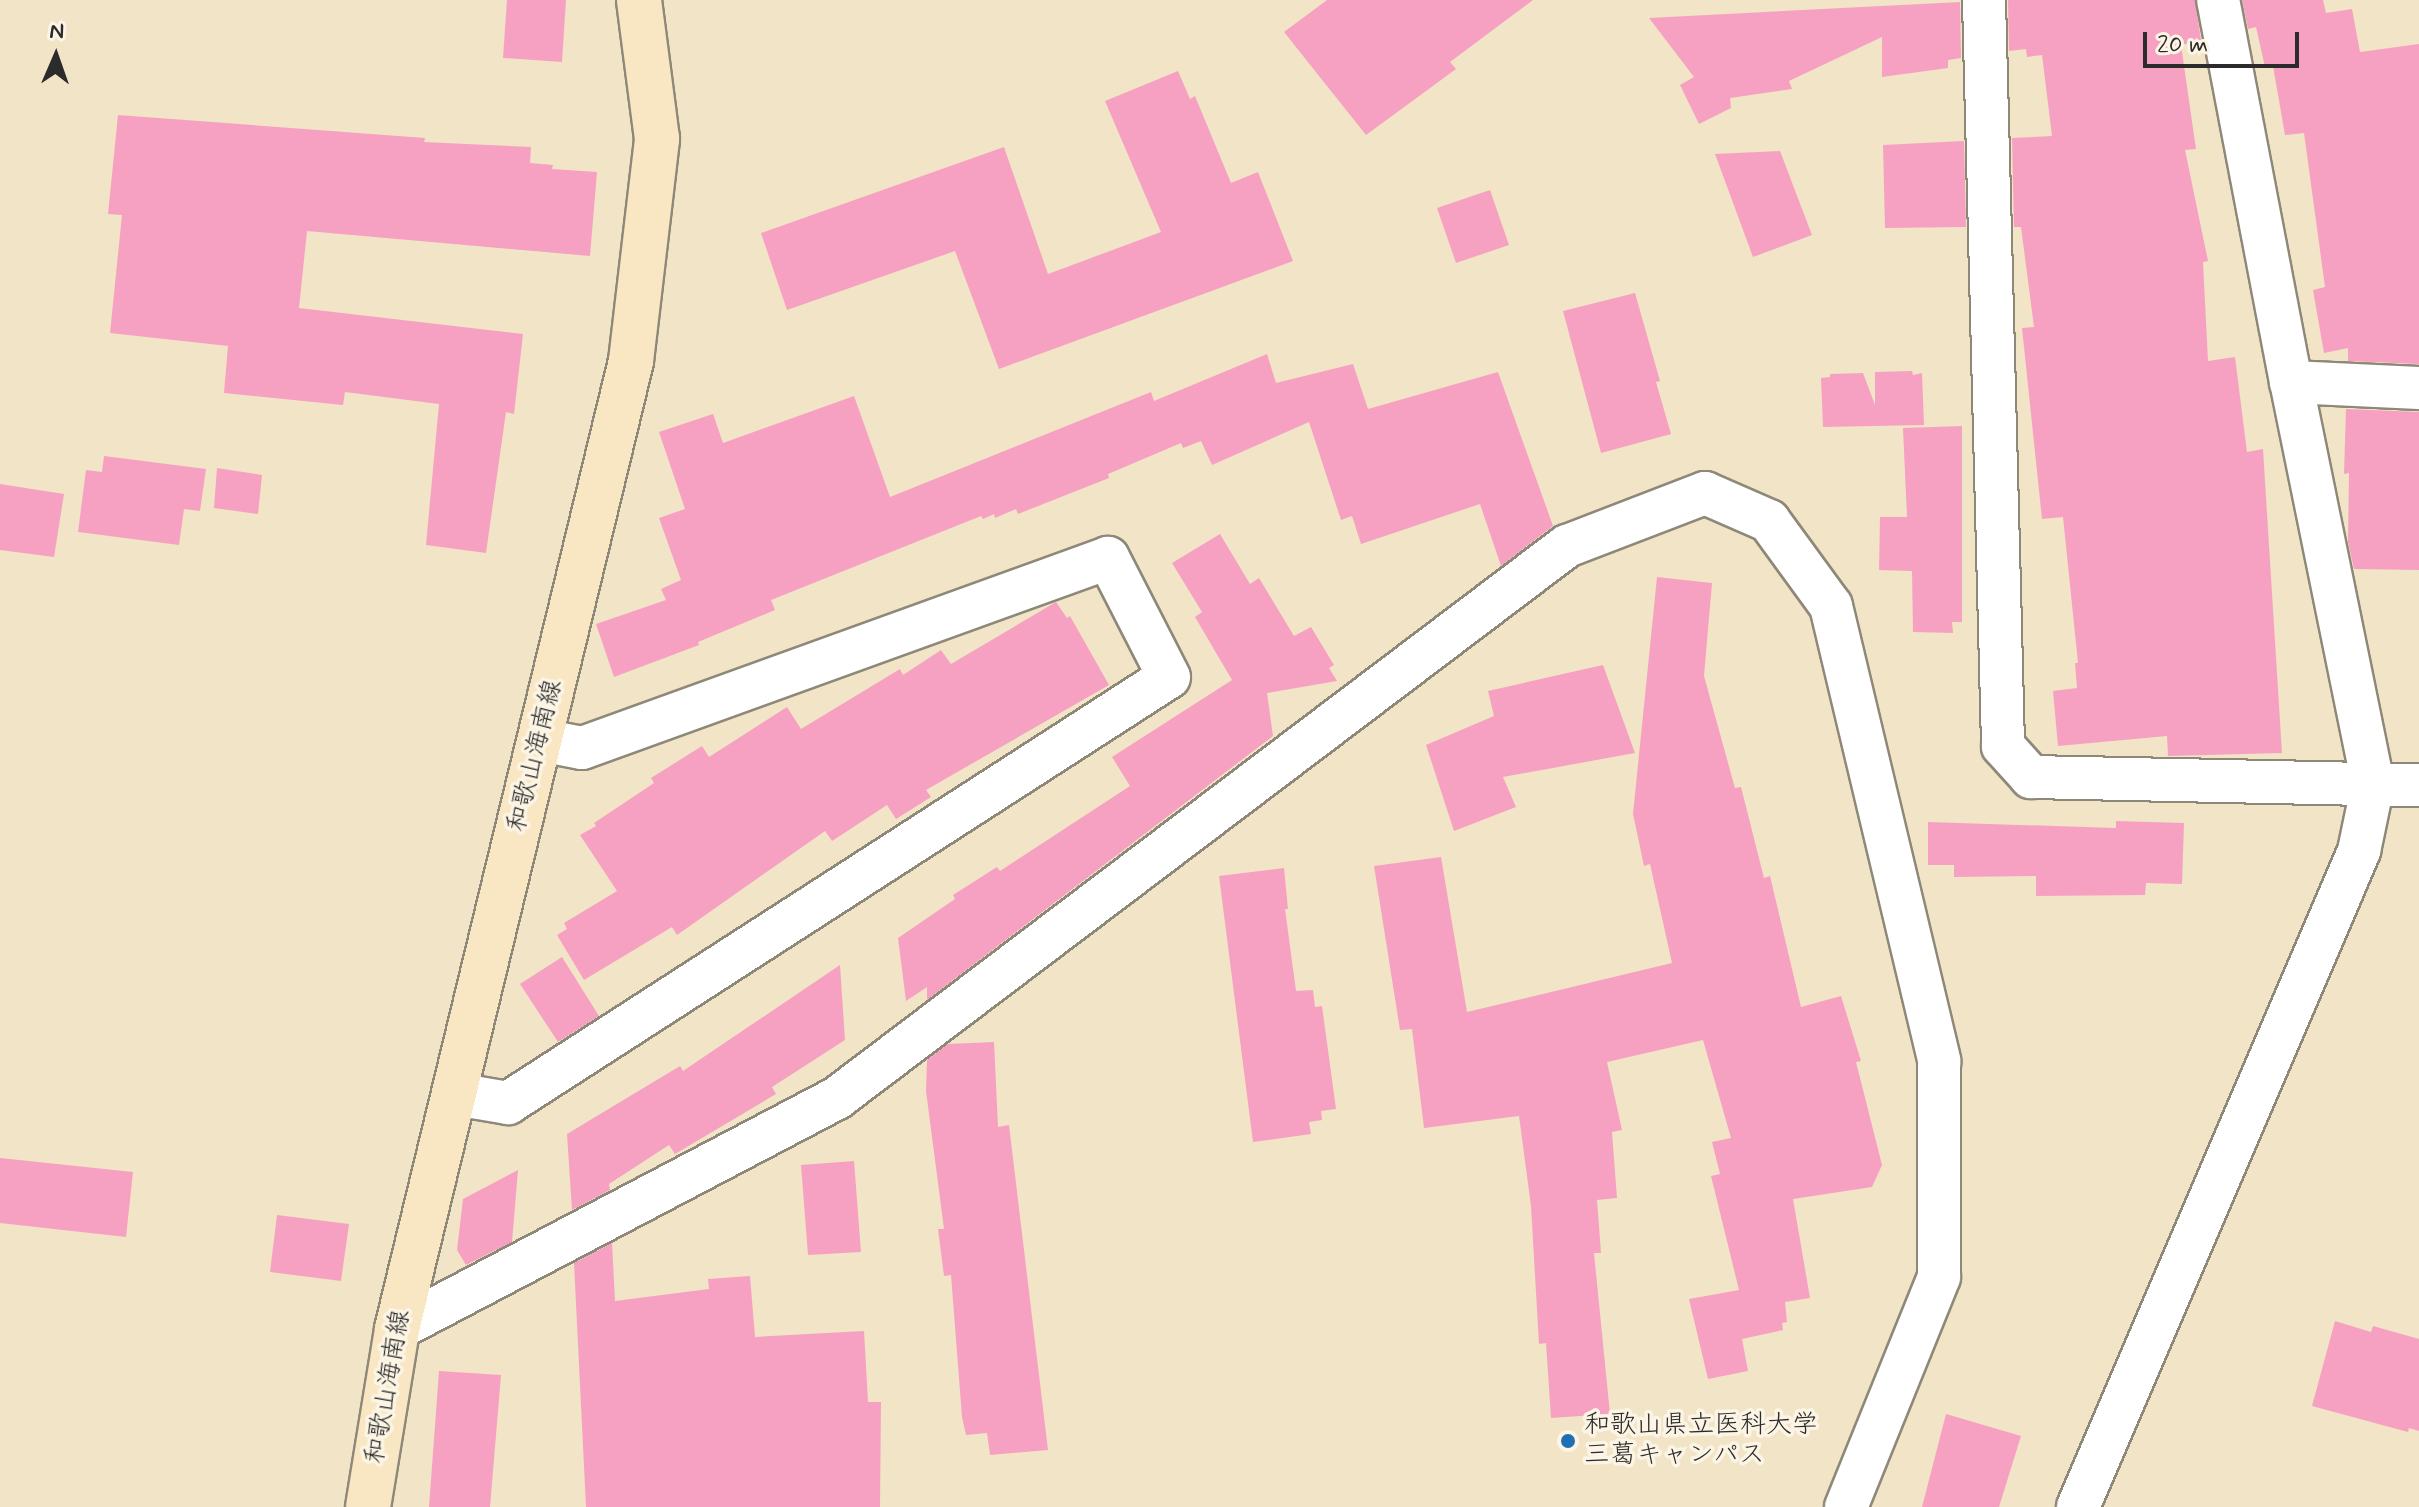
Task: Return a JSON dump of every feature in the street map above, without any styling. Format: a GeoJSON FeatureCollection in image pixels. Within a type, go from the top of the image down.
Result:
{"type":"FeatureCollection","features":[{"type":"Feature","properties":{"kind":"main road","name":"和歌山海南線"},"geometry":{"type":"LineString","coordinates":[[368,1507],[397,1329],[631,361],[657,139],[639,0]]}},
{"type":"Feature","properties":{"kind":"street"},"geometry":{"type":"LineString","coordinates":[[1984,0],[2003,746],[2031,777],[2419,785]]}},
{"type":"Feature","properties":{"kind":"street"},"geometry":{"type":"LineString","coordinates":[[2078,1507],[2359,851],[2373,784],[2291,382],[2218,0]]}},
{"type":"Feature","properties":{"kind":"street"},"geometry":{"type":"LineString","coordinates":[[2291,382],[2419,388]]}},
{"type":"Feature","properties":{"kind":"street"},"geometry":{"type":"LineString","coordinates":[[397,1329],[837,1098],[1567,546],[1705,493],[1769,521],[1831,606],[1939,1061],[1939,1277],[1846,1507]]}},
{"type":"Feature","properties":{"kind":"street"},"geometry":{"type":"LineString","coordinates":[[455,1094],[508,1103],[1169,677],[1108,558],[582,748],[540,740]]}},
{"type":"Feature","properties":{"kind":"building"},"geometry":{"type":"Polygon","coordinates":[[[507,0],[566,0],[562,62],[503,58],[507,0]]]}},
{"type":"Feature","properties":{"kind":"building"},"geometry":{"type":"Polygon","coordinates":[[[1327,0],[1533,0],[1450,62],[1456,69],[1366,135],[1284,32],[1327,0]]]}},
{"type":"Feature","properties":{"kind":"building"},"geometry":{"type":"Polygon","coordinates":[[[2008,0],[2195,0],[2201,40],[2181,45],[2196,149],[2185,150],[2208,261],[2203,262],[2208,361],[2235,357],[2247,452],[2263,449],[2282,753],[2168,756],[2167,736],[2058,746],[2053,691],[2077,688],[2075,663],[2078,663],[2063,517],[2042,519],[2022,328],[2034,327],[2021,227],[2014,227],[2012,138],[2052,136],[2042,55],[2027,57],[2026,49],[2009,51],[2008,0]]]}},
{"type":"Feature","properties":{"kind":"building"},"geometry":{"type":"Polygon","coordinates":[[[2242,0],[2323,0],[2326,13],[2352,9],[2360,52],[2419,44],[2419,364],[2348,361],[2348,348],[2324,353],[2313,290],[2325,287],[2304,133],[2285,135],[2273,66],[2265,67],[2256,27],[2248,29],[2242,0]]]}},
{"type":"Feature","properties":{"kind":"building"},"geometry":{"type":"Polygon","coordinates":[[[1960,2],[1961,58],[1948,60],[1948,68],[1882,77],[1882,37],[1789,81],[1792,89],[1730,98],[1731,108],[1699,124],[1680,85],[1694,77],[1649,18],[1960,2]]]}},
{"type":"Feature","properties":{"kind":"building"},"geometry":{"type":"Polygon","coordinates":[[[1178,71],[1190,99],[1195,96],[1231,183],[1258,172],[1293,261],[999,369],[955,251],[787,310],[761,233],[1004,147],[1048,274],[1161,232],[1105,101],[1178,71]]]}},
{"type":"Feature","properties":{"kind":"building"},"geometry":{"type":"Polygon","coordinates":[[[118,115],[425,138],[424,142],[531,147],[530,163],[553,165],[552,169],[597,172],[590,256],[307,231],[299,308],[523,334],[514,414],[506,412],[486,553],[426,545],[439,404],[345,392],[343,405],[224,393],[228,346],[110,333],[122,215],[108,214],[118,115]]]}},
{"type":"Feature","properties":{"kind":"building"},"geometry":{"type":"Polygon","coordinates":[[[1964,141],[1966,227],[1885,228],[1883,145],[1964,141]]]}},
{"type":"Feature","properties":{"kind":"building"},"geometry":{"type":"Polygon","coordinates":[[[1780,151],[1812,235],[1753,257],[1715,154],[1780,151]]]}},
{"type":"Feature","properties":{"kind":"building"},"geometry":{"type":"Polygon","coordinates":[[[1490,190],[1509,245],[1456,263],[1437,208],[1490,190]]]}},
{"type":"Feature","properties":{"kind":"building"},"geometry":{"type":"Polygon","coordinates":[[[1635,293],[1660,381],[1656,382],[1671,434],[1601,453],[1563,311],[1635,293]]]}},
{"type":"Feature","properties":{"kind":"building"},"geometry":{"type":"Polygon","coordinates":[[[1267,354],[1276,383],[1353,364],[1368,409],[1498,372],[1553,526],[1501,566],[1480,504],[1361,544],[1352,516],[1341,520],[1309,422],[1212,465],[1201,441],[1183,448],[1181,443],[1108,474],[1109,478],[1018,514],[1016,509],[995,518],[994,514],[983,519],[981,516],[771,600],[775,610],[698,642],[699,645],[614,677],[596,624],[666,600],[661,589],[681,580],[659,518],[685,509],[659,432],[713,414],[723,443],[854,396],[890,497],[1151,392],[1154,401],[1267,354]]]}},
{"type":"Feature","properties":{"kind":"building"},"geometry":{"type":"Polygon","coordinates":[[[1912,371],[1913,375],[1922,373],[1924,425],[1823,427],[1821,378],[1830,377],[1830,374],[1863,373],[1875,405],[1875,372],[1912,371]]]}},
{"type":"Feature","properties":{"kind":"building"},"geometry":{"type":"Polygon","coordinates":[[[2346,409],[2419,412],[2419,570],[2354,569],[2348,542],[2349,473],[2344,474],[2346,409]]]}},
{"type":"Feature","properties":{"kind":"building"},"geometry":{"type":"Polygon","coordinates":[[[1962,426],[1962,622],[1952,622],[1953,633],[1913,632],[1912,571],[1879,570],[1880,517],[1907,517],[1903,428],[1962,426]]]}},
{"type":"Feature","properties":{"kind":"building"},"geometry":{"type":"Polygon","coordinates":[[[104,456],[206,469],[200,511],[184,509],[179,545],[78,532],[86,470],[102,472],[104,456]]]}},
{"type":"Feature","properties":{"kind":"building"},"geometry":{"type":"Polygon","coordinates":[[[217,468],[262,475],[258,514],[214,508],[217,468]]]}},
{"type":"Feature","properties":{"kind":"building"},"geometry":{"type":"Polygon","coordinates":[[[0,484],[64,494],[54,557],[0,550],[0,484]]]}},
{"type":"Feature","properties":{"kind":"building"},"geometry":{"type":"Polygon","coordinates":[[[1220,534],[1250,584],[1259,578],[1294,636],[1311,627],[1334,665],[1329,668],[1337,681],[1267,693],[1273,736],[927,1000],[927,987],[906,1001],[898,938],[955,899],[953,895],[997,867],[1000,871],[1130,786],[1112,757],[1232,680],[1195,617],[1202,612],[1172,563],[1220,534]]]}},
{"type":"Feature","properties":{"kind":"building"},"geometry":{"type":"Polygon","coordinates":[[[1657,577],[1712,583],[1704,676],[1735,788],[1741,787],[1764,878],[1770,876],[1801,1007],[1841,996],[1861,1061],[1856,1062],[1882,1165],[1872,1187],[1793,1199],[1810,1298],[1785,1302],[1787,1322],[1782,1323],[1783,1330],[1742,1339],[1748,1371],[1708,1379],[1689,1299],[1739,1290],[1711,1176],[1720,1174],[1712,1142],[1731,1138],[1703,1040],[1607,1062],[1622,1130],[1612,1132],[1617,1198],[1597,1200],[1601,1253],[1594,1253],[1610,1414],[1551,1418],[1546,1343],[1539,1344],[1531,1206],[1519,1116],[1424,1128],[1412,1029],[1400,1030],[1374,866],[1441,857],[1467,1012],[1672,963],[1650,864],[1644,866],[1633,814],[1657,577]]]}},
{"type":"Feature","properties":{"kind":"building"},"geometry":{"type":"Polygon","coordinates":[[[1056,602],[1067,618],[1070,616],[1109,685],[926,790],[931,797],[896,819],[887,805],[832,841],[825,831],[677,935],[672,927],[584,980],[557,935],[567,929],[564,923],[617,891],[580,835],[596,826],[594,823],[654,783],[651,778],[702,746],[709,757],[787,707],[801,729],[900,669],[903,675],[941,650],[951,664],[1056,602]]]}},
{"type":"Feature","properties":{"kind":"building"},"geometry":{"type":"Polygon","coordinates":[[[1603,665],[1635,753],[1503,777],[1516,807],[1454,831],[1426,745],[1494,716],[1488,691],[1603,665]]]}},
{"type":"Feature","properties":{"kind":"building"},"geometry":{"type":"Polygon","coordinates":[[[2116,821],[2184,823],[2182,884],[2146,883],[2145,895],[2036,896],[2036,876],[1954,877],[1954,865],[1928,865],[1928,822],[2116,828],[2116,821]]]}},
{"type":"Feature","properties":{"kind":"building"},"geometry":{"type":"Polygon","coordinates":[[[1284,868],[1288,909],[1285,909],[1296,991],[1313,990],[1315,1007],[1322,1006],[1336,1109],[1321,1111],[1322,1120],[1309,1122],[1311,1134],[1253,1142],[1219,876],[1284,868]]]}},
{"type":"Feature","properties":{"kind":"building"},"geometry":{"type":"Polygon","coordinates":[[[562,957],[599,1016],[558,1042],[520,984],[562,957]]]}},
{"type":"Feature","properties":{"kind":"building"},"geometry":{"type":"Polygon","coordinates":[[[840,965],[845,1040],[772,1087],[776,1094],[675,1154],[669,1145],[609,1184],[610,1190],[572,1210],[567,1134],[680,1066],[683,1071],[840,965]]]}},
{"type":"Feature","properties":{"kind":"building"},"geometry":{"type":"Polygon","coordinates":[[[994,1042],[998,1127],[1009,1125],[1048,1450],[990,1455],[987,1433],[966,1435],[962,1417],[951,1275],[944,1276],[938,1229],[944,1229],[926,1091],[927,1060],[948,1044],[994,1042]]]}},
{"type":"Feature","properties":{"kind":"building"},"geometry":{"type":"Polygon","coordinates":[[[0,1158],[133,1172],[126,1237],[0,1223],[0,1158]]]}},
{"type":"Feature","properties":{"kind":"building"},"geometry":{"type":"Polygon","coordinates":[[[854,1161],[861,1252],[808,1255],[801,1165],[854,1161]]]}},
{"type":"Feature","properties":{"kind":"building"},"geometry":{"type":"Polygon","coordinates":[[[518,1170],[512,1242],[466,1265],[457,1250],[463,1199],[518,1170]]]}},
{"type":"Feature","properties":{"kind":"building"},"geometry":{"type":"Polygon","coordinates":[[[277,1215],[349,1224],[341,1281],[270,1272],[277,1215]]]}},
{"type":"Feature","properties":{"kind":"building"},"geometry":{"type":"Polygon","coordinates":[[[612,1243],[615,1301],[709,1289],[708,1279],[750,1276],[755,1337],[864,1331],[868,1402],[881,1402],[880,1507],[586,1507],[574,1263],[612,1243]]]}},
{"type":"Feature","properties":{"kind":"building"},"geometry":{"type":"Polygon","coordinates":[[[2335,1321],[2371,1332],[2373,1326],[2419,1339],[2419,1431],[2409,1428],[2408,1432],[2312,1406],[2335,1321]]]}},
{"type":"Feature","properties":{"kind":"building"},"geometry":{"type":"Polygon","coordinates":[[[439,1371],[501,1375],[490,1507],[429,1507],[439,1371]]]}},
{"type":"Feature","properties":{"kind":"building"},"geometry":{"type":"Polygon","coordinates":[[[1946,1414],[2021,1436],[1999,1507],[1922,1507],[1946,1414]]]}},
{"type":"Feature","properties":{"kind":"place","name":"和歌山県立医科大学 三葛キャンパス"},"geometry":{"type":"Point","coordinates":[1568,1441]}}]}
